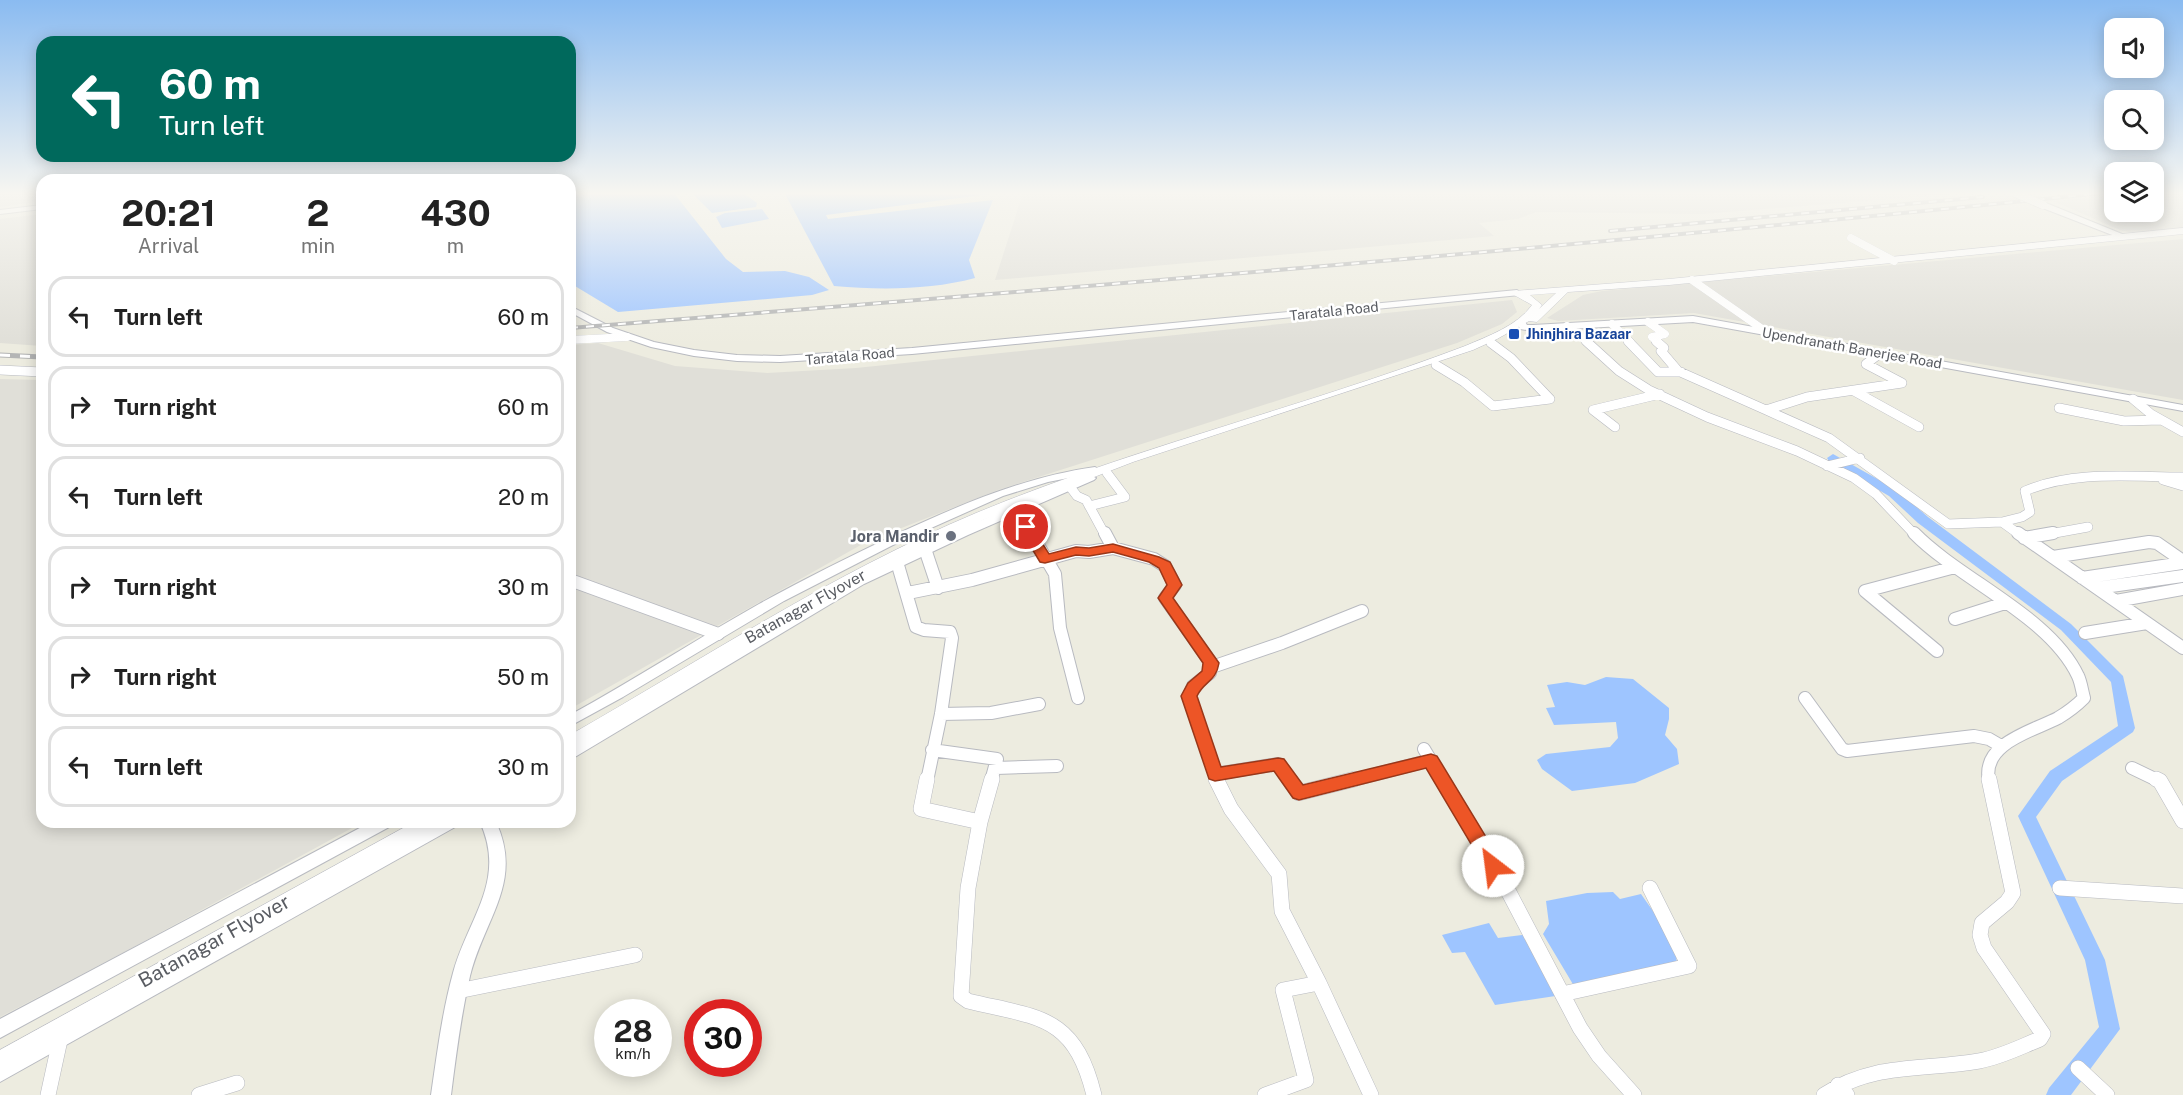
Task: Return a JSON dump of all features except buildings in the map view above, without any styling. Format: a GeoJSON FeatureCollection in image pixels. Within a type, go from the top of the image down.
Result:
{"type":"FeatureCollection","features":[{"type":"Feature","properties":{"kind":"main road","name":"Taratala Road"},"geometry":{"type":"LineString","coordinates":[[1517,293],[1692,280],[2059,243]]}},
{"type":"Feature","properties":{"kind":"main road"},"geometry":{"type":"LineString","coordinates":[[1098,474],[1436,365],[1491,344],[1544,312],[1566,289]]}},
{"type":"Feature","properties":{"kind":"main road"},"geometry":{"type":"LineString","coordinates":[[1098,474],[1421,365],[1522,325],[1537,305],[1531,298],[1517,293]]}},
{"type":"Feature","properties":{"kind":"main road","name":"Batanagar Flyover"},"geometry":{"type":"LineString","coordinates":[[576,739],[763,628],[861,574],[977,518],[1044,490],[1098,474]]}},
{"type":"Feature","properties":{"kind":"main road","name":"Batanagar Flyover"},"geometry":{"type":"LineString","coordinates":[[0,1061],[418,828]]}},
{"type":"Feature","properties":{"kind":"street"},"geometry":{"type":"LineString","coordinates":[[1861,243],[1894,261]]}},
{"type":"Feature","properties":{"kind":"street"},"geometry":{"type":"LineString","coordinates":[[1692,280],[1768,333]]}},
{"type":"Feature","properties":{"kind":"street","name":"Taratala Road"},"geometry":{"type":"LineString","coordinates":[[576,312],[627,337],[702,355],[743,360],[797,360],[1010,342],[1517,293]]}},
{"type":"Feature","properties":{"kind":"street","name":"Upendranath Banerjee Road"},"geometry":{"type":"LineString","coordinates":[[1522,325],[1567,326],[1684,318],[2183,408]]}},
{"type":"Feature","properties":{"kind":"street"},"geometry":{"type":"LineString","coordinates":[[1648,322],[1665,334],[1652,338],[1664,348],[1661,351],[1674,367],[1824,435],[1860,458],[1863,463],[1948,524],[2002,522],[2025,516],[2030,512],[2025,491],[2042,484],[2070,479],[2154,477],[2181,484]]}},
{"type":"Feature","properties":{"kind":"street"},"geometry":{"type":"LineString","coordinates":[[1612,324],[1658,372],[1682,372]]}},
{"type":"Feature","properties":{"kind":"street"},"geometry":{"type":"LineString","coordinates":[[1567,326],[1622,373],[1660,394],[1785,446],[1854,478],[1876,493],[1923,542],[2043,632],[2065,657],[2083,690],[2084,698],[2056,721],[2001,746],[1992,756],[1987,770],[2013,893],[2007,902],[1982,922],[1980,935],[1992,961],[2043,1034],[2040,1039],[1979,1061],[1878,1072],[1838,1092]]}},
{"type":"Feature","properties":{"kind":"street"},"geometry":{"type":"LineString","coordinates":[[576,340],[627,337]]}},
{"type":"Feature","properties":{"kind":"street"},"geometry":{"type":"LineString","coordinates":[[1436,365],[1464,382],[1493,406],[1550,399],[1511,358],[1491,344]]}},
{"type":"Feature","properties":{"kind":"street"},"geometry":{"type":"LineString","coordinates":[[1766,410],[1807,397],[1902,382],[1866,364],[1879,354]]}},
{"type":"Feature","properties":{"kind":"street"},"geometry":{"type":"LineString","coordinates":[[0,370],[36,372]]}},
{"type":"Feature","properties":{"kind":"street"},"geometry":{"type":"LineString","coordinates":[[1854,390],[1919,427]]}},
{"type":"Feature","properties":{"kind":"street"},"geometry":{"type":"LineString","coordinates":[[1616,427],[1593,410],[1660,394]]}},
{"type":"Feature","properties":{"kind":"street"},"geometry":{"type":"LineString","coordinates":[[2133,399],[2161,420],[2183,432]]}},
{"type":"Feature","properties":{"kind":"street"},"geometry":{"type":"LineString","coordinates":[[2059,408],[2124,421],[2161,420]]}},
{"type":"Feature","properties":{"kind":"street"},"geometry":{"type":"LineString","coordinates":[[1827,466],[1860,458]]}},
{"type":"Feature","properties":{"kind":"street"},"geometry":{"type":"LineString","coordinates":[[576,717],[718,634],[841,566],[930,523],[1039,480],[1061,474],[1098,474],[1125,497],[1089,506]]}},
{"type":"Feature","properties":{"kind":"street"},"geometry":{"type":"LineString","coordinates":[[576,751],[817,605],[897,562],[1071,488],[1098,474]]}},
{"type":"Feature","properties":{"kind":"street"},"geometry":{"type":"LineString","coordinates":[[1071,488],[1077,496],[1085,499],[1113,548]]}},
{"type":"Feature","properties":{"kind":"street"},"geometry":{"type":"LineString","coordinates":[[1010,512],[1021,517],[1057,581],[1060,628],[1078,698]]}},
{"type":"Feature","properties":{"kind":"street"},"geometry":{"type":"LineString","coordinates":[[2002,522],[2183,648]]}},
{"type":"Feature","properties":{"kind":"street"},"geometry":{"type":"LineString","coordinates":[[2025,538],[2088,527]]}},
{"type":"Feature","properties":{"kind":"street"},"geometry":{"type":"LineString","coordinates":[[2053,557],[2150,542],[2157,543],[2183,562]]}},
{"type":"Feature","properties":{"kind":"street"},"geometry":{"type":"LineString","coordinates":[[908,593],[938,588],[1076,551],[1089,552],[1113,548],[1154,560],[1165,566],[1174,585],[1165,598],[1201,645],[1212,667],[1210,673],[1190,691],[1189,696],[1215,774],[1231,809],[1276,868],[1280,879],[1282,911],[1319,983],[1371,1095]]}},
{"type":"Feature","properties":{"kind":"street"},"geometry":{"type":"LineString","coordinates":[[925,549],[938,588]]}},
{"type":"Feature","properties":{"kind":"street"},"geometry":{"type":"LineString","coordinates":[[897,562],[908,593],[916,627],[925,631],[946,631],[952,634],[941,714],[921,809],[980,822]]}},
{"type":"Feature","properties":{"kind":"street"},"geometry":{"type":"LineString","coordinates":[[2082,578],[2183,562]]}},
{"type":"Feature","properties":{"kind":"street"},"geometry":{"type":"LineString","coordinates":[[1937,651],[1865,591],[1954,567]]}},
{"type":"Feature","properties":{"kind":"street"},"geometry":{"type":"LineString","coordinates":[[2097,588],[2180,579]]}},
{"type":"Feature","properties":{"kind":"street"},"geometry":{"type":"LineString","coordinates":[[576,582],[718,634]]}},
{"type":"Feature","properties":{"kind":"street"},"geometry":{"type":"LineString","coordinates":[[2116,601],[2183,589]]}},
{"type":"Feature","properties":{"kind":"street"},"geometry":{"type":"LineString","coordinates":[[1955,619],[2006,603]]}},
{"type":"Feature","properties":{"kind":"street"},"geometry":{"type":"LineString","coordinates":[[1212,667],[1282,643],[1362,611]]}},
{"type":"Feature","properties":{"kind":"street"},"geometry":{"type":"LineString","coordinates":[[2085,633],[2147,623]]}},
{"type":"Feature","properties":{"kind":"street"},"geometry":{"type":"LineString","coordinates":[[1805,698],[1842,749],[1847,751],[1974,736],[1989,739],[2001,746]]}},
{"type":"Feature","properties":{"kind":"street"},"geometry":{"type":"LineString","coordinates":[[941,714],[991,713],[1039,704]]}},
{"type":"Feature","properties":{"kind":"street"},"geometry":{"type":"LineString","coordinates":[[932,750],[998,759],[980,822],[966,902],[961,996],[968,1001],[1052,1023],[1065,1034],[1074,1047],[1095,1095]]}},
{"type":"Feature","properties":{"kind":"street"},"geometry":{"type":"LineString","coordinates":[[1215,774],[1278,764],[1299,793],[1427,754],[1503,883],[1580,1028],[1599,1056],[1634,1095]]}},
{"type":"Feature","properties":{"kind":"street"},"geometry":{"type":"LineString","coordinates":[[996,768],[1057,766]]}},
{"type":"Feature","properties":{"kind":"street"},"geometry":{"type":"LineString","coordinates":[[2132,768],[2160,782],[2183,821]]}},
{"type":"Feature","properties":{"kind":"street"},"geometry":{"type":"LineString","coordinates":[[0,1029],[374,828]]}},
{"type":"Feature","properties":{"kind":"street"},"geometry":{"type":"LineString","coordinates":[[0,1073],[440,828]]}},
{"type":"Feature","properties":{"kind":"street"},"geometry":{"type":"LineString","coordinates":[[441,1095],[458,991],[471,946],[489,909],[500,867],[499,848],[491,828]]}},
{"type":"Feature","properties":{"kind":"street"},"geometry":{"type":"LineString","coordinates":[[1562,994],[1689,966],[1650,888]]}},
{"type":"Feature","properties":{"kind":"street"},"geometry":{"type":"LineString","coordinates":[[2060,888],[2183,896]]}},
{"type":"Feature","properties":{"kind":"street"},"geometry":{"type":"LineString","coordinates":[[458,991],[635,955]]}},
{"type":"Feature","properties":{"kind":"street"},"geometry":{"type":"LineString","coordinates":[[1265,1095],[1306,1080],[1283,990],[1319,983]]}},
{"type":"Feature","properties":{"kind":"street"},"geometry":{"type":"LineString","coordinates":[[48,1095],[60,1040]]}},
{"type":"Feature","properties":{"kind":"street"},"geometry":{"type":"LineString","coordinates":[[2078,1068],[2107,1095]]}},
{"type":"Feature","properties":{"kind":"street"},"geometry":{"type":"LineString","coordinates":[[199,1095],[237,1083]]}},
{"type":"Feature","properties":{"kind":"shaded area"},"geometry":{"type":"Polygon","coordinates":[[[0,243],[36,243],[36,346],[0,343],[0,243]]]}},
{"type":"Feature","properties":{"kind":"shaded area"},"geometry":{"type":"Polygon","coordinates":[[[1007,243],[1413,243],[995,280],[1007,243]]]}},
{"type":"Feature","properties":{"kind":"shaded area"},"geometry":{"type":"Polygon","coordinates":[[[2137,243],[2183,243],[2183,400],[1694,313],[1558,321],[1547,318],[1583,295],[1602,291],[2137,243]]]}},
{"type":"Feature","properties":{"kind":"shaded area"},"geometry":{"type":"Polygon","coordinates":[[[1512,300],[1517,312],[1502,324],[1457,343],[998,490],[866,542],[576,706],[576,345],[598,343],[675,366],[767,373],[856,368],[1512,300]]]}},
{"type":"Feature","properties":{"kind":"shaded area"},"geometry":{"type":"Polygon","coordinates":[[[0,379],[36,380],[36,828],[352,828],[0,1017],[0,379]]]}},
{"type":"Feature","properties":{"kind":"water"},"geometry":{"type":"Polygon","coordinates":[[[576,243],[713,243],[726,259],[743,272],[785,271],[809,277],[829,290],[812,295],[618,312],[576,287],[576,243]]]}},
{"type":"Feature","properties":{"kind":"water"},"geometry":{"type":"Polygon","coordinates":[[[811,243],[976,243],[969,260],[975,278],[923,287],[834,286],[811,243]]]}},
{"type":"Feature","properties":{"kind":"water"},"geometry":{"type":"Polygon","coordinates":[[[1606,677],[1633,679],[1669,708],[1665,735],[1677,749],[1679,764],[1635,783],[1572,791],[1542,769],[1537,760],[1546,754],[1610,747],[1618,738],[1616,722],[1554,725],[1546,708],[1555,707],[1547,685],[1567,682],[1585,685],[1606,677]]]}},
{"type":"Feature","properties":{"kind":"water"},"geometry":{"type":"Polygon","coordinates":[[[1613,892],[1620,899],[1641,894],[1674,941],[1678,971],[1574,986],[1543,934],[1549,924],[1546,901],[1587,893],[1613,892]]]}},
{"type":"Feature","properties":{"kind":"water"},"geometry":{"type":"Polygon","coordinates":[[[1489,923],[1498,938],[1530,934],[1562,995],[1495,1005],[1465,952],[1452,953],[1442,935],[1489,923]]]}},
{"type":"Feature","properties":{"kind":"waterway"},"geometry":{"type":"LineString","coordinates":[[1833,458],[1893,493],[1923,520],[2066,627],[2118,680],[2127,728],[2056,776],[2027,816],[2095,960],[2110,1029],[2057,1095]]}},
{"type":"Feature","properties":{"kind":"railway"},"geometry":{"type":"LineString","coordinates":[[576,328],[1585,243]]}},
{"type":"Feature","properties":{"kind":"railway"},"geometry":{"type":"LineString","coordinates":[[0,355],[36,357]]}},
{"type":"Feature","properties":{"kind":"place","name":"Jhinjhira Bazaar"},"geometry":{"type":"Point","coordinates":[1514,334]}},
{"type":"Feature","properties":{"kind":"place","name":"Jora Mandir"},"geometry":{"type":"Point","coordinates":[951,536]}},
{"type":"Feature","properties":{"kind":"route"},"geometry":{"type":"LineString","coordinates":[[1026,527],[1045,559],[1078,550],[1089,552],[1113,548],[1160,562],[1165,566],[1174,588],[1165,598],[1201,645],[1212,667],[1210,673],[1193,686],[1189,696],[1215,774],[1278,764],[1299,793],[1431,760],[1493,866]]}}]}
